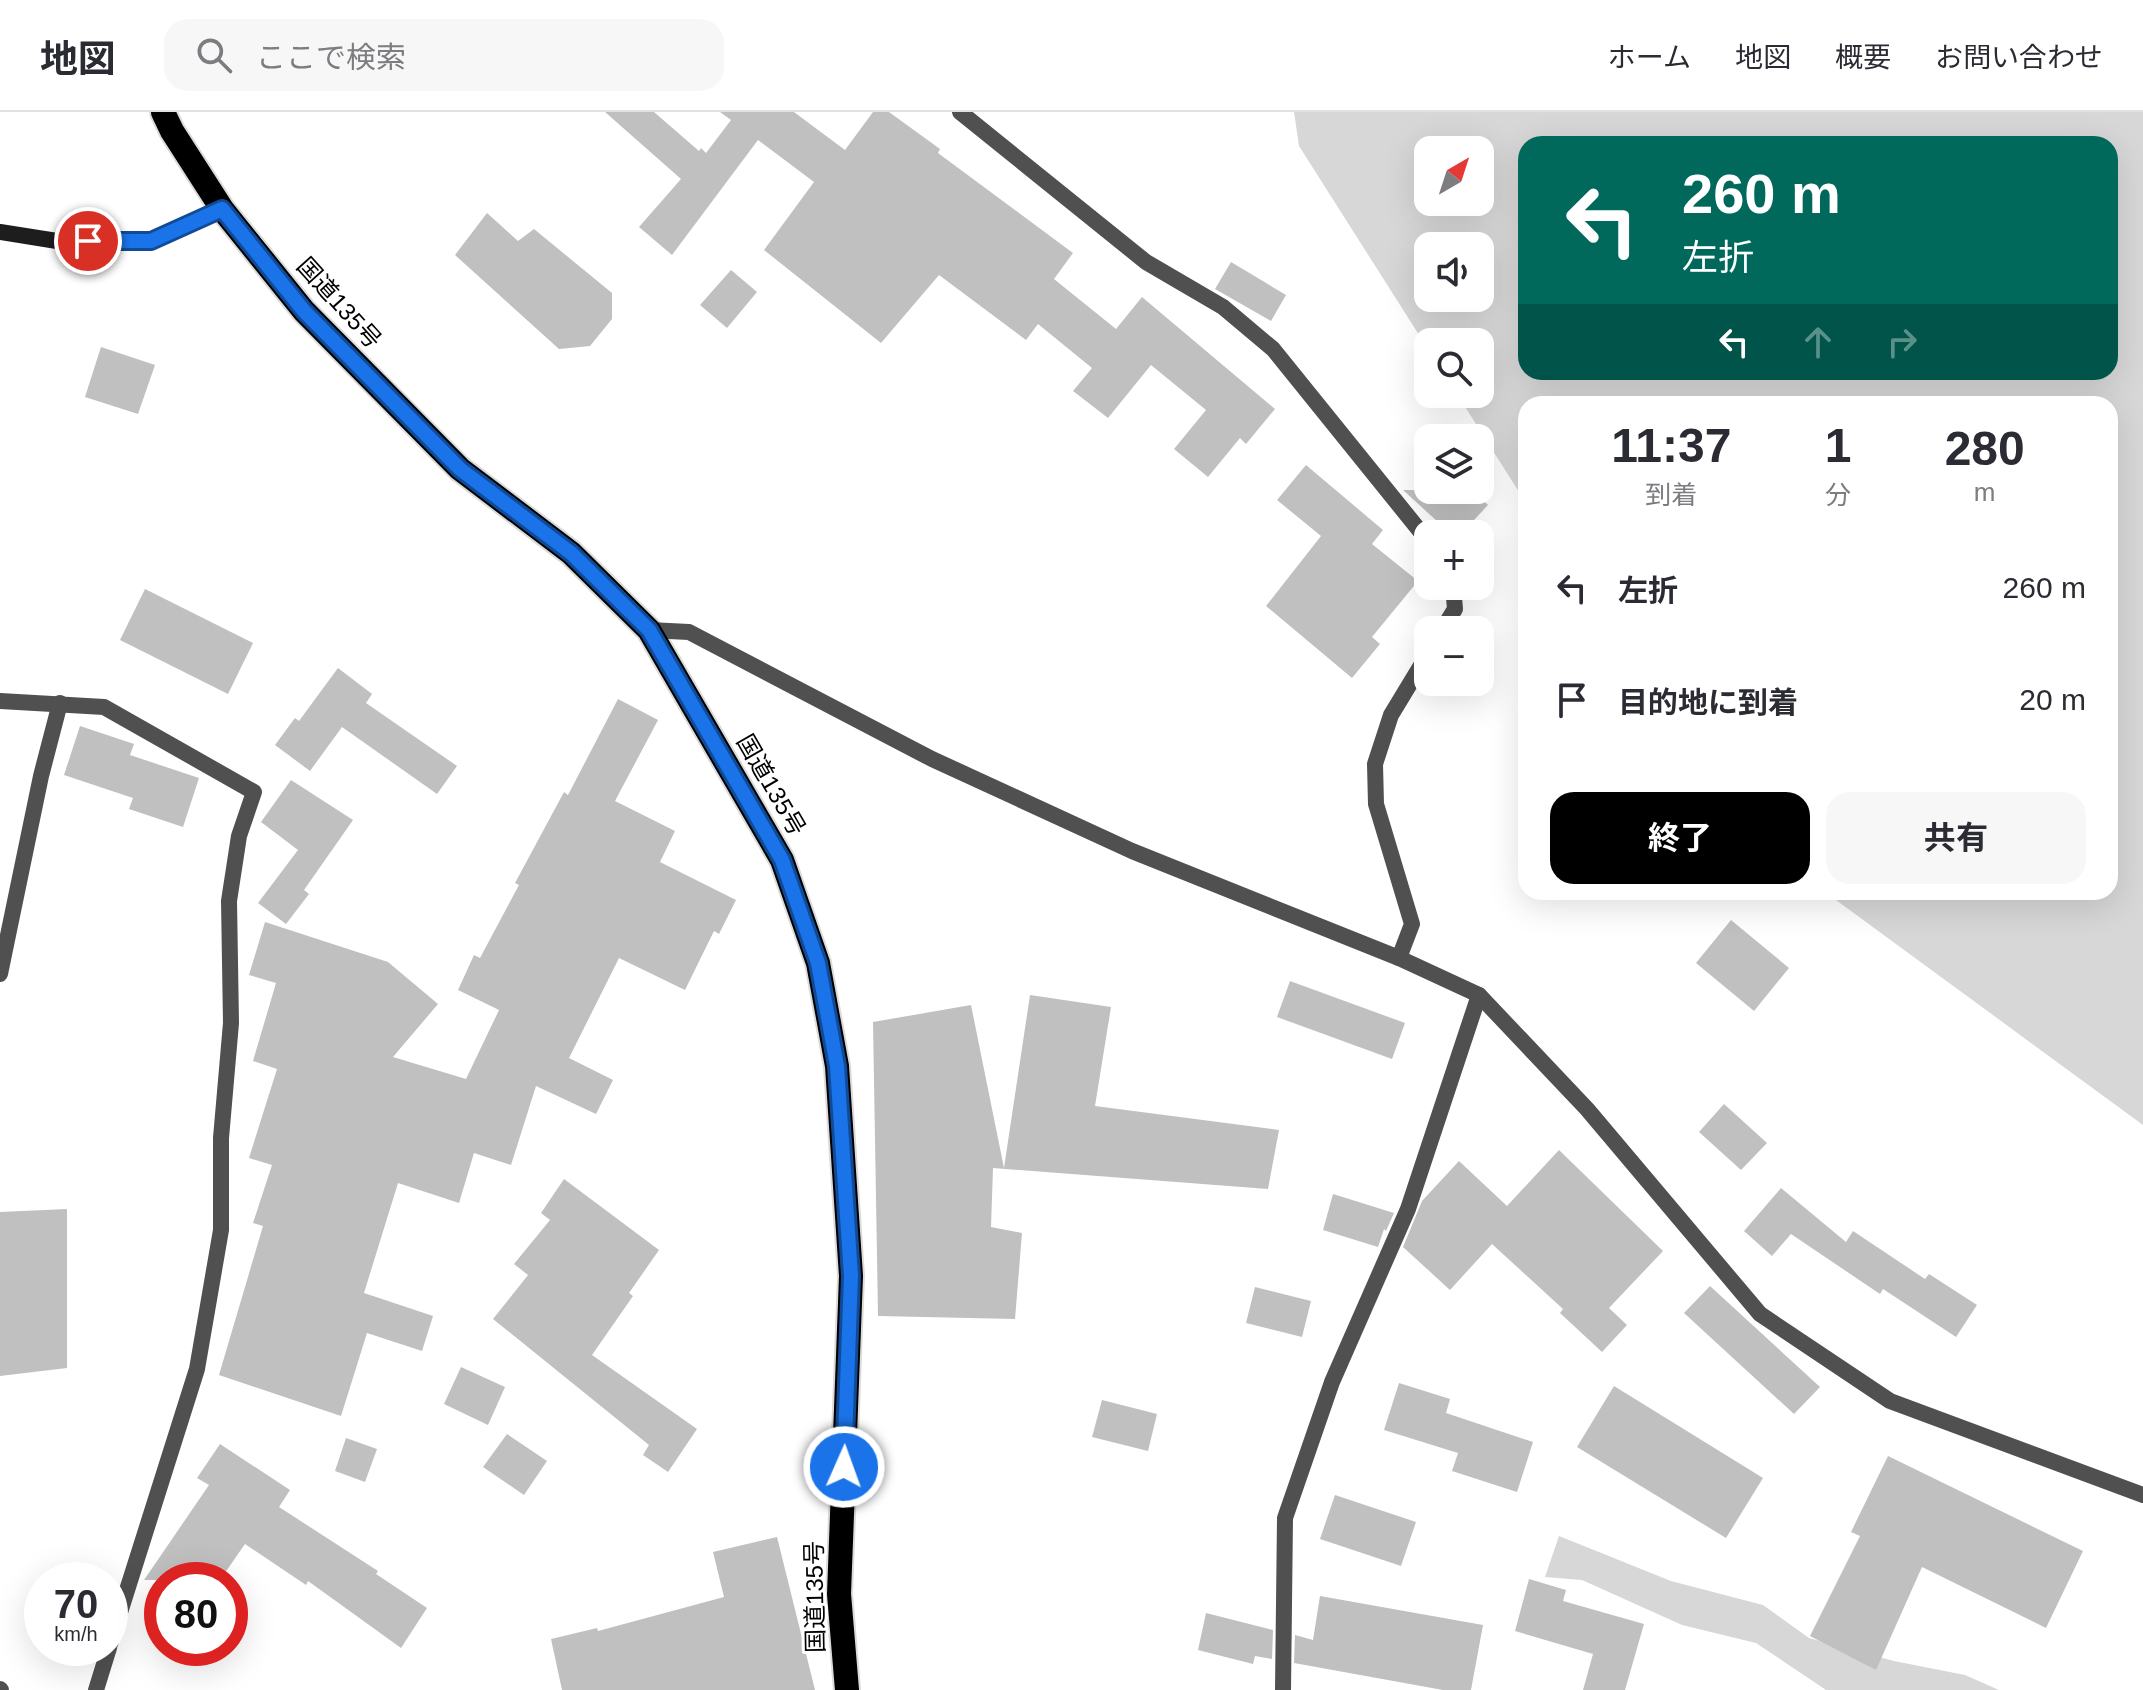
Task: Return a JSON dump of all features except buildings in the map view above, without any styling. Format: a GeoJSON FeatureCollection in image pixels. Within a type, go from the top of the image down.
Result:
{"type":"FeatureCollection","features":[{"type":"Feature","properties":{"kind":"highway","name":"国道135号"},"geometry":{"type":"LineString","coordinates":[[163,112],[222,209],[304,311],[460,469],[571,553],[649,630],[782,860],[821,977],[837,1066],[851,1276],[839,1594],[847,1690]]}},
{"type":"Feature","properties":{"kind":"street"},"geometry":{"type":"LineString","coordinates":[[960,112],[1146,262],[1223,307],[1273,349],[1414,524]]}},
{"type":"Feature","properties":{"kind":"street"},"geometry":{"type":"LineString","coordinates":[[0,232],[57,241],[151,241],[222,209]]}},
{"type":"Feature","properties":{"kind":"street"},"geometry":{"type":"LineString","coordinates":[[649,630],[689,632],[932,759],[1132,851],[1399,958],[1479,995],[1587,1109],[1760,1314],[1890,1401],[2143,1495]]}},
{"type":"Feature","properties":{"kind":"street"},"geometry":{"type":"LineString","coordinates":[[1399,958],[1412,924],[1376,804],[1375,764],[1391,715],[1414,677]]}},
{"type":"Feature","properties":{"kind":"street"},"geometry":{"type":"LineString","coordinates":[[0,701],[104,707],[254,792],[239,836],[229,901],[231,1023],[221,1138],[221,1230],[197,1369],[128,1586]]}},
{"type":"Feature","properties":{"kind":"street"},"geometry":{"type":"LineString","coordinates":[[0,974],[41,776],[60,703]]}},
{"type":"Feature","properties":{"kind":"street"},"geometry":{"type":"LineString","coordinates":[[1283,1690],[1285,1518],[1332,1382],[1408,1209],[1479,995]]}},
{"type":"Feature","properties":{"kind":"street"},"geometry":{"type":"LineString","coordinates":[[96,1690],[103,1666]]}},
{"type":"Feature","properties":{"kind":"shaded area"},"geometry":{"type":"Polygon","coordinates":[[[1294,112],[2143,112],[2143,1125],[1836,900],[2118,900],[2118,396],[1518,396],[1518,490],[1494,452],[1494,424],[1476,424],[1466,408],[1494,408],[1494,328],[1415,328],[1299,146],[1294,112]]]}},
{"type":"Feature","properties":{"kind":"shaded area"},"geometry":{"type":"Polygon","coordinates":[[[1559,1536],[1671,1581],[1763,1605],[1809,1638],[1894,1661],[1965,1675],[1999,1690],[1826,1690],[1756,1643],[1682,1625],[1582,1580],[1545,1577],[1559,1536]]]}},
{"type":"Feature","properties":{"kind":"route"},"geometry":{"type":"LineString","coordinates":[[88,241],[151,241],[222,209],[304,311],[460,469],[571,553],[649,630],[782,860],[818,963],[837,1066],[851,1276],[844,1467]]}}]}
